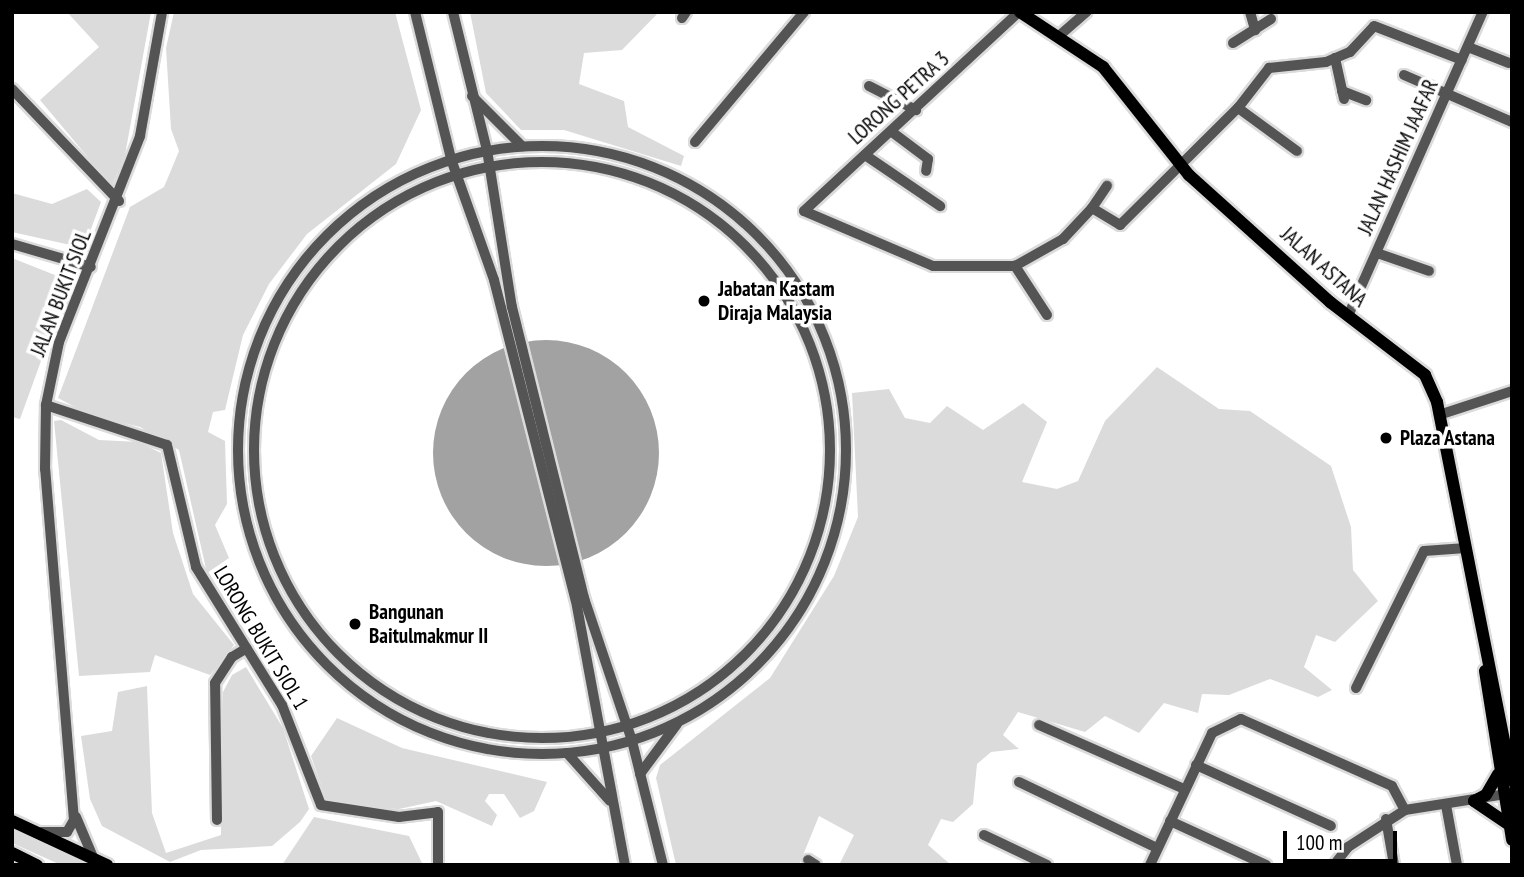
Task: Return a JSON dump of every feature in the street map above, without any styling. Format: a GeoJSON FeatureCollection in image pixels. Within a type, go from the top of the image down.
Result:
{"type":"FeatureCollection","features":[{"type":"Feature","properties":{"kind":"main road","name":"JALAN ASTANA"},"geometry":{"type":"LineString","coordinates":[[1023,13],[1060,35],[1104,67],[1177,162],[1325,294],[1425,375],[1440,415],[1512,781]]}},
{"type":"Feature","properties":{"kind":"main road","name":"JALAN ASTANA"},"geometry":{"type":"LineString","coordinates":[[1488,662],[1498,774],[1506,794],[1512,840]]}},
{"type":"Feature","properties":{"kind":"main road"},"geometry":{"type":"LineString","coordinates":[[1498,774],[1486,795],[1474,801],[1509,825]]}},
{"type":"Feature","properties":{"kind":"main road"},"geometry":{"type":"LineString","coordinates":[[12,821],[102,862]]}},
{"type":"Feature","properties":{"kind":"main road"},"geometry":{"type":"LineString","coordinates":[[12,853],[37,865]]}},
{"type":"Feature","properties":{"kind":"street","name":"JALAN BUKIT SIOL"},"geometry":{"type":"LineString","coordinates":[[102,862],[85,849],[73,803],[45,469],[46,405],[59,342],[118,201],[149,100],[162,12]]}},
{"type":"Feature","properties":{"kind":"street"},"geometry":{"type":"LineString","coordinates":[[415,12],[451,159],[507,308],[580,599],[632,741],[663,865]]}},
{"type":"Feature","properties":{"kind":"street"},"geometry":{"type":"LineString","coordinates":[[453,12],[471,96],[487,150],[507,308]]}},
{"type":"Feature","properties":{"kind":"street"},"geometry":{"type":"LineString","coordinates":[[695,142],[804,12]]}},
{"type":"Feature","properties":{"kind":"street"},"geometry":{"type":"LineString","coordinates":[[1060,35],[1086,12]]}},
{"type":"Feature","properties":{"kind":"street"},"geometry":{"type":"LineString","coordinates":[[1250,12],[1255,30]]}},
{"type":"Feature","properties":{"kind":"street","name":"JALAN HASHIM JAAFAR"},"geometry":{"type":"LineString","coordinates":[[1350,314],[1483,12]]}},
{"type":"Feature","properties":{"kind":"street","name":"LORONG PETRA 3"},"geometry":{"type":"LineString","coordinates":[[1015,266],[933,266],[804,211],[1023,13]]}},
{"type":"Feature","properties":{"kind":"street"},"geometry":{"type":"LineString","coordinates":[[1233,43],[1271,19]]}},
{"type":"Feature","properties":{"kind":"street"},"geometry":{"type":"LineString","coordinates":[[1092,208],[1120,225],[1177,162],[1238,108],[1269,68],[1335,58],[1374,26],[1462,60]]}},
{"type":"Feature","properties":{"kind":"street"},"geometry":{"type":"LineString","coordinates":[[1468,47],[1509,63]]}},
{"type":"Feature","properties":{"kind":"street"},"geometry":{"type":"LineString","coordinates":[[1335,58],[1343,95],[1366,100]]}},
{"type":"Feature","properties":{"kind":"street"},"geometry":{"type":"LineString","coordinates":[[1404,75],[1512,122]]}},
{"type":"Feature","properties":{"kind":"street"},"geometry":{"type":"LineString","coordinates":[[869,86],[916,110]]}},
{"type":"Feature","properties":{"kind":"street"},"geometry":{"type":"LineString","coordinates":[[12,89],[118,201]]}},
{"type":"Feature","properties":{"kind":"street"},"geometry":{"type":"LineString","coordinates":[[471,96],[522,146]]}},
{"type":"Feature","properties":{"kind":"street"},"geometry":{"type":"LineString","coordinates":[[1238,108],[1297,151]]}},
{"type":"Feature","properties":{"kind":"street"},"geometry":{"type":"LineString","coordinates":[[891,132],[928,159],[926,171]]}},
{"type":"Feature","properties":{"kind":"street"},"geometry":{"type":"LineString","coordinates":[[522,146],[616,155],[714,200],[779,260],[817,320],[836,369],[847,451],[845,490],[825,564],[766,657],[734,688],[677,724],[632,741],[601,749],[567,753],[469,745],[394,715],[354,689],[288,618],[265,576],[242,506],[237,430],[242,390],[267,316],[287,281],[358,206],[451,159],[487,150],[522,146]]}},
{"type":"Feature","properties":{"kind":"street"},"geometry":{"type":"LineString","coordinates":[[864,155],[940,206]]}},
{"type":"Feature","properties":{"kind":"street"},"geometry":{"type":"LineString","coordinates":[[489,167],[593,167],[666,191],[709,217],[779,288],[804,332],[824,391],[828,489],[816,544],[792,595],[731,669],[664,712],[598,733],[536,738],[484,731],[443,720],[382,689],[333,648],[294,597],[258,503],[257,403],[288,312],[325,259],[356,229],[400,199],[458,175],[489,167]]}},
{"type":"Feature","properties":{"kind":"street"},"geometry":{"type":"LineString","coordinates":[[1047,316],[1015,266],[1063,239],[1092,208],[1107,186]]}},
{"type":"Feature","properties":{"kind":"street"},"geometry":{"type":"LineString","coordinates":[[12,244],[91,267]]}},
{"type":"Feature","properties":{"kind":"street"},"geometry":{"type":"LineString","coordinates":[[1377,253],[1429,271]]}},
{"type":"Feature","properties":{"kind":"street"},"geometry":{"type":"LineString","coordinates":[[1440,415],[1512,391]]}},
{"type":"Feature","properties":{"kind":"street","name":"LORONG BUKIT SIOL 1"},"geometry":{"type":"LineString","coordinates":[[46,405],[167,445],[196,567],[287,714],[321,805],[399,817],[438,812],[438,865]]}},
{"type":"Feature","properties":{"kind":"street"},"geometry":{"type":"LineString","coordinates":[[1356,688],[1424,551],[1466,548]]}},
{"type":"Feature","properties":{"kind":"street"},"geometry":{"type":"LineString","coordinates":[[580,599],[598,733],[625,865]]}},
{"type":"Feature","properties":{"kind":"street"},"geometry":{"type":"LineString","coordinates":[[217,820],[215,682],[232,657],[247,648]]}},
{"type":"Feature","properties":{"kind":"street"},"geometry":{"type":"LineString","coordinates":[[1150,865],[1212,733],[1252,720],[1392,786],[1405,810]]}},
{"type":"Feature","properties":{"kind":"street"},"geometry":{"type":"LineString","coordinates":[[640,774],[677,724]]}},
{"type":"Feature","properties":{"kind":"street"},"geometry":{"type":"LineString","coordinates":[[1039,725],[1184,789]]}},
{"type":"Feature","properties":{"kind":"street"},"geometry":{"type":"LineString","coordinates":[[567,753],[610,801]]}},
{"type":"Feature","properties":{"kind":"street"},"geometry":{"type":"LineString","coordinates":[[1196,765],[1331,827]]}},
{"type":"Feature","properties":{"kind":"street"},"geometry":{"type":"LineString","coordinates":[[1018,782],[1157,848]]}},
{"type":"Feature","properties":{"kind":"street"},"geometry":{"type":"LineString","coordinates":[[1334,865],[1386,819],[1405,810],[1506,794]]}},
{"type":"Feature","properties":{"kind":"street"},"geometry":{"type":"LineString","coordinates":[[28,828],[67,832],[73,803]]}},
{"type":"Feature","properties":{"kind":"street"},"geometry":{"type":"LineString","coordinates":[[1446,805],[1457,865]]}},
{"type":"Feature","properties":{"kind":"street"},"geometry":{"type":"LineString","coordinates":[[1386,819],[1394,865]]}},
{"type":"Feature","properties":{"kind":"street"},"geometry":{"type":"LineString","coordinates":[[1170,821],[1266,865]]}},
{"type":"Feature","properties":{"kind":"street"},"geometry":{"type":"LineString","coordinates":[[984,835],[1047,865]]}},
{"type":"Feature","properties":{"kind":"shaded area"},"geometry":{"type":"Polygon","coordinates":[[[67,12],[151,12],[125,155],[112,186],[40,100],[99,47],[67,12]]]}},
{"type":"Feature","properties":{"kind":"shaded area"},"geometry":{"type":"Polygon","coordinates":[[[174,12],[395,12],[421,110],[396,164],[307,234],[269,284],[243,335],[225,410],[213,412],[208,432],[225,441],[227,504],[215,525],[229,558],[207,573],[179,450],[140,427],[90,415],[58,398],[130,207],[164,187],[179,151],[171,129],[166,48],[174,12]]]}},
{"type":"Feature","properties":{"kind":"shaded area"},"geometry":{"type":"Polygon","coordinates":[[[470,12],[659,12],[622,50],[584,53],[579,84],[624,101],[628,127],[684,156],[681,166],[564,130],[521,130],[486,93],[470,12]]]}},
{"type":"Feature","properties":{"kind":"shaded area"},"geometry":{"type":"Polygon","coordinates":[[[87,189],[101,202],[84,248],[12,232],[12,193],[52,204],[87,189]]]}},
{"type":"Feature","properties":{"kind":"shaded area"},"geometry":{"type":"Polygon","coordinates":[[[12,258],[70,281],[20,419],[12,417],[12,258]]]}},
{"type":"Feature","properties":{"kind":"shaded area"},"geometry":{"type":"Polygon","coordinates":[[[546,340],[568,342],[599,353],[626,373],[646,400],[657,431],[657,475],[646,506],[626,533],[599,553],[568,564],[546,566],[524,564],[493,553],[466,533],[446,506],[435,475],[433,453],[435,431],[446,400],[466,373],[493,353],[524,342],[546,340]]]}},
{"type":"Feature","properties":{"kind":"shaded area"},"geometry":{"type":"Polygon","coordinates":[[[1157,367],[1219,409],[1250,411],[1331,466],[1351,527],[1353,570],[1378,601],[1335,642],[1316,635],[1304,667],[1332,690],[1318,697],[1270,679],[1229,695],[1202,694],[1198,713],[1164,703],[1139,733],[1105,716],[1085,732],[1018,712],[1003,735],[1019,749],[991,752],[977,764],[973,804],[953,822],[941,819],[928,845],[951,865],[839,865],[854,835],[819,816],[799,865],[676,865],[656,778],[660,765],[770,678],[834,576],[858,517],[852,393],[889,389],[905,418],[930,423],[947,406],[983,430],[1023,403],[1047,422],[1022,482],[1057,489],[1078,481],[1105,421],[1157,367]]]}},
{"type":"Feature","properties":{"kind":"shaded area"},"geometry":{"type":"Polygon","coordinates":[[[61,420],[99,440],[139,442],[161,453],[173,533],[193,594],[234,645],[210,675],[155,655],[150,672],[79,676],[54,421],[61,420]]]}},
{"type":"Feature","properties":{"kind":"shaded area"},"geometry":{"type":"Polygon","coordinates":[[[246,667],[283,728],[309,809],[300,822],[272,846],[201,850],[170,862],[102,826],[90,799],[81,736],[112,731],[118,692],[147,686],[152,813],[166,853],[221,835],[223,692],[232,675],[246,667]]]}},
{"type":"Feature","properties":{"kind":"shaded area"},"geometry":{"type":"Polygon","coordinates":[[[337,718],[402,748],[547,782],[534,811],[520,818],[504,794],[489,794],[485,801],[497,815],[492,826],[436,801],[399,809],[341,806],[326,799],[311,756],[337,718]]]}},
{"type":"Feature","properties":{"kind":"shaded area"},"geometry":{"type":"Polygon","coordinates":[[[314,817],[409,836],[423,865],[282,865],[314,817]]]}},
{"type":"Feature","properties":{"kind":"shaded area"},"geometry":{"type":"Polygon","coordinates":[[[12,830],[90,865],[61,865],[12,843],[12,830]]]}},
{"type":"Feature","properties":{"kind":"place","name":"Jabatan Kastam Diraja Malaysia"},"geometry":{"type":"Point","coordinates":[704,301]}},
{"type":"Feature","properties":{"kind":"place","name":"Plaza Astana"},"geometry":{"type":"Point","coordinates":[1386,438]}},
{"type":"Feature","properties":{"kind":"place","name":"Bangunan Baitulmakmur II"},"geometry":{"type":"Point","coordinates":[355,624]}}]}
